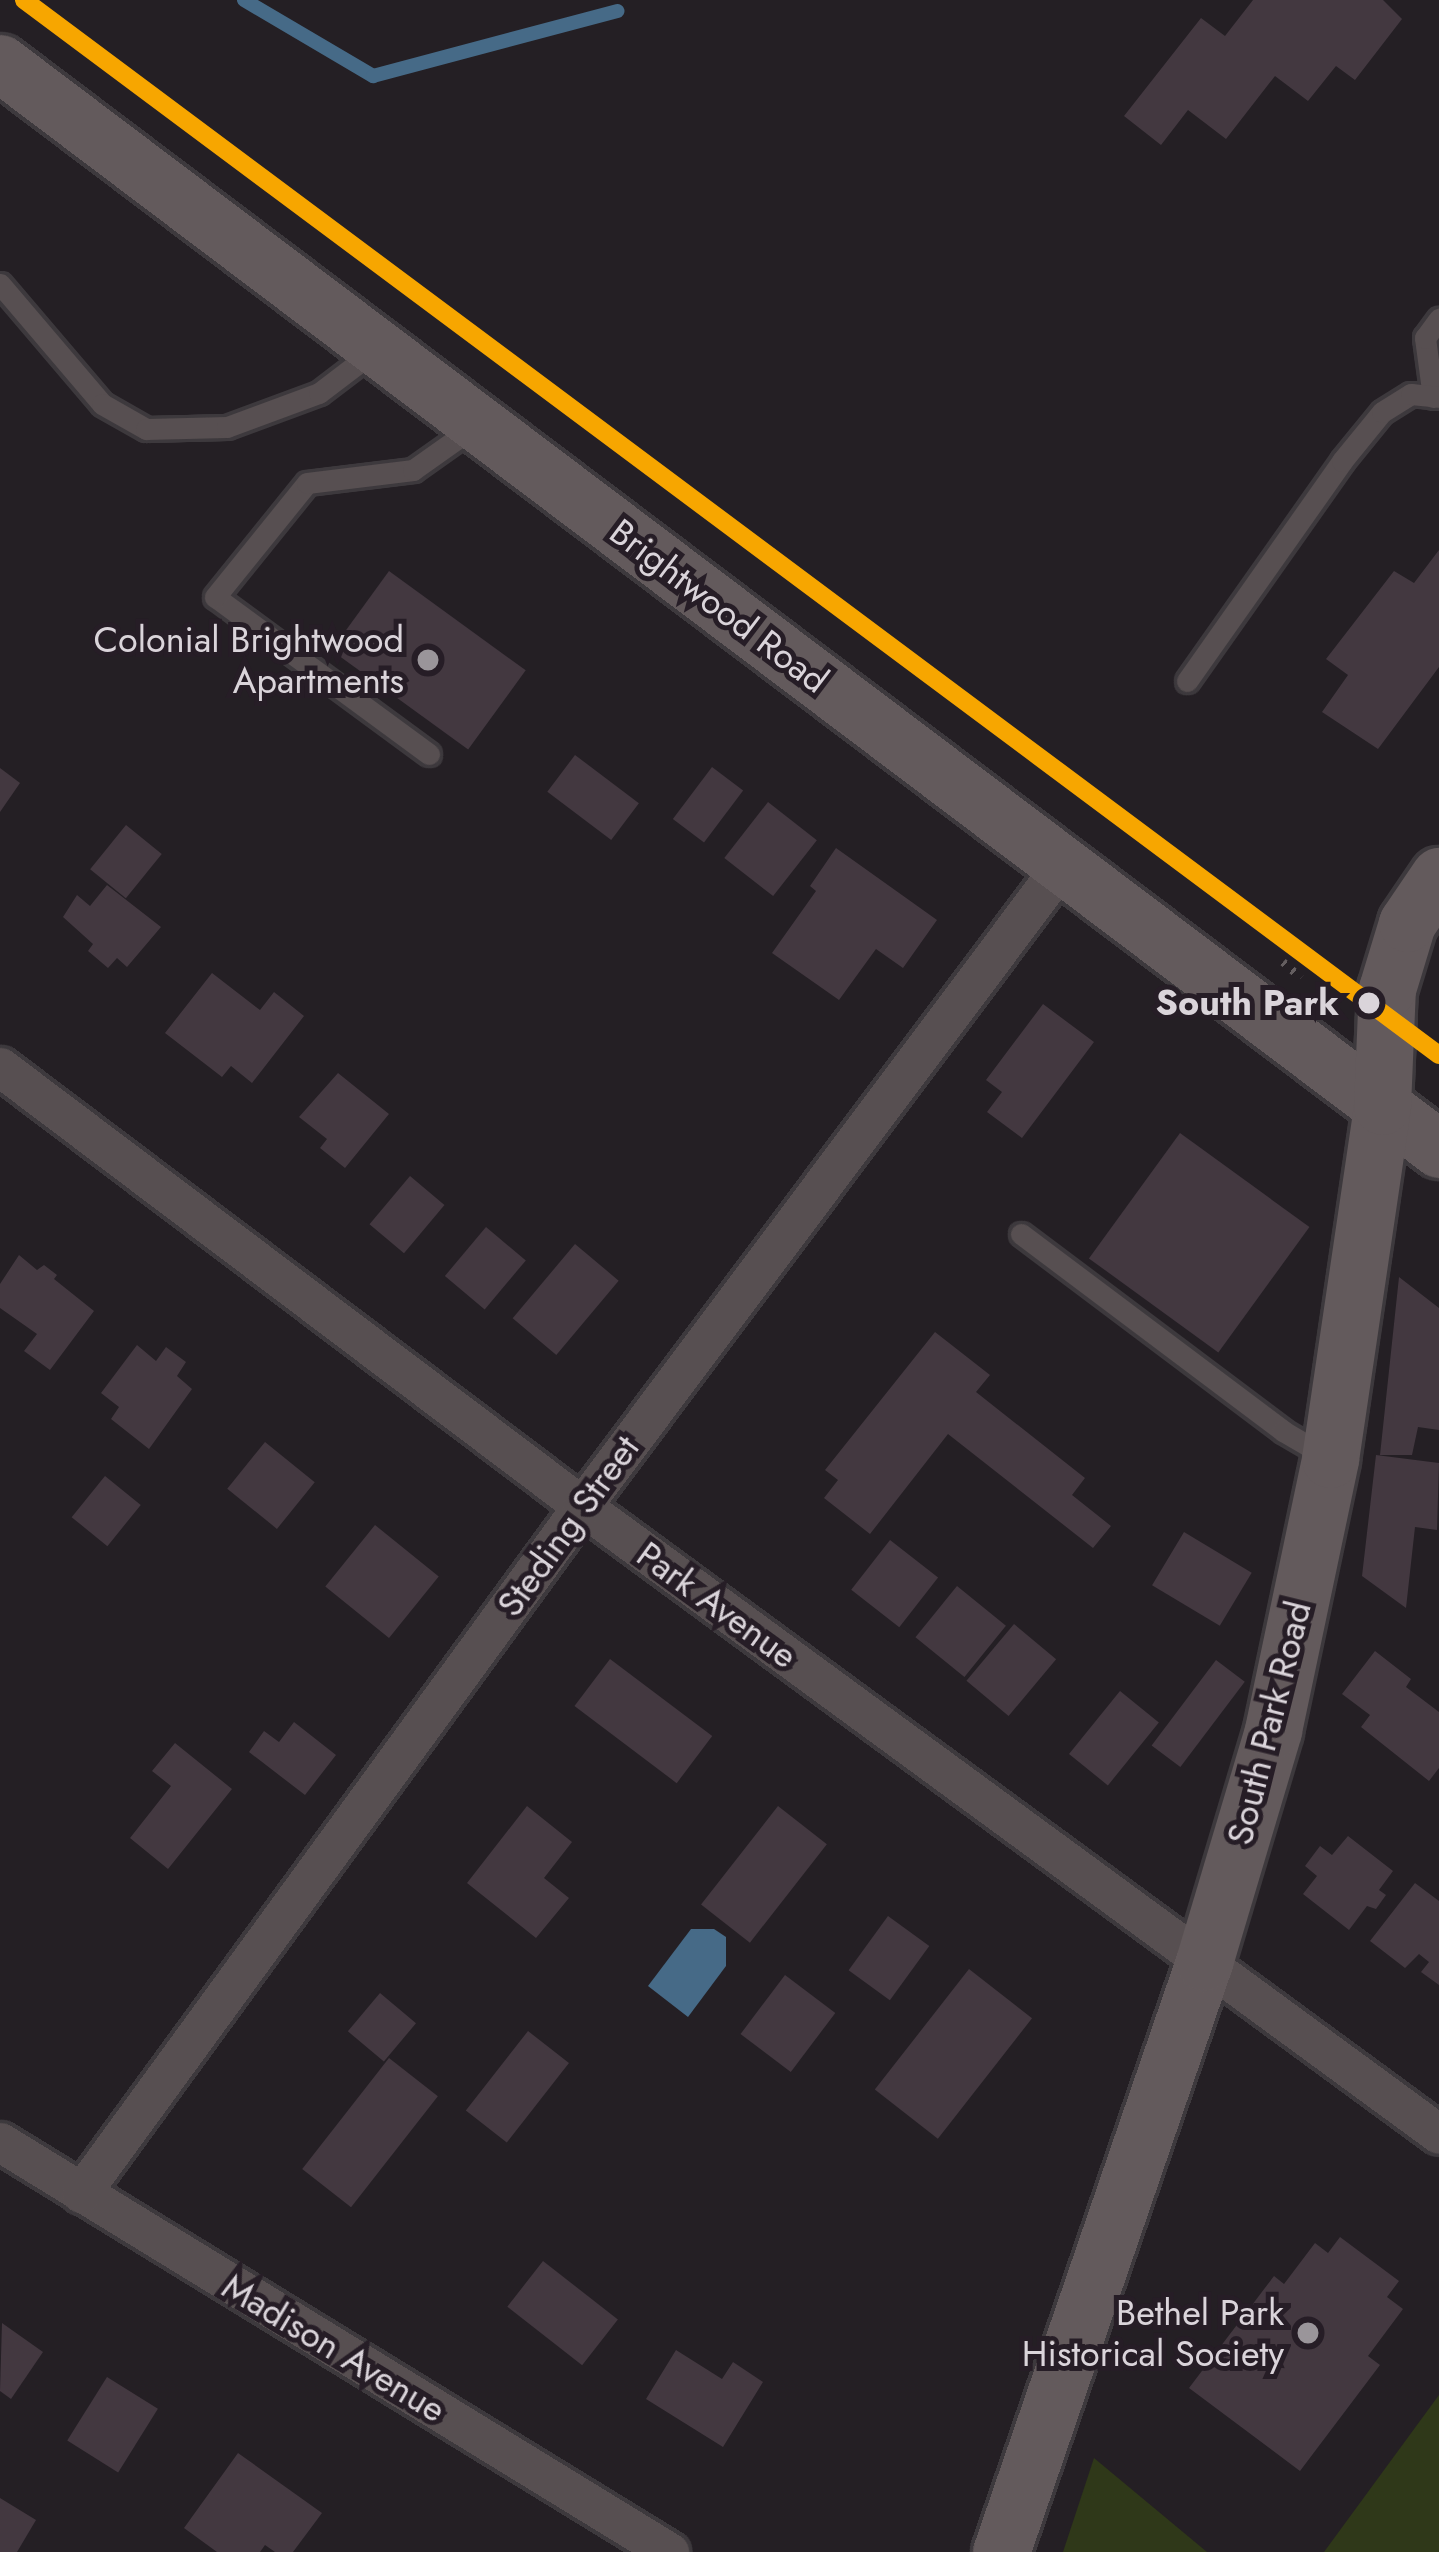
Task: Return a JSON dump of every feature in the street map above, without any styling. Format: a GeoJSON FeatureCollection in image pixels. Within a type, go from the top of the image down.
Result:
{"type":"FeatureCollection","features":[{"type":"Feature","properties":{"kind":"street","name":"Brightwood Road"},"geometry":{"type":"LineString","coordinates":[[0,63],[1439,1148]]}},
{"type":"Feature","properties":{"kind":"street","name":"Steding Street"},"geometry":{"type":"LineString","coordinates":[[81,2193],[581,1506],[1063,865]]}},
{"type":"Feature","properties":{"kind":"street","name":"South Park Road"},"geometry":{"type":"LineString","coordinates":[[1001,2552],[1204,1962],[1273,1730],[1330,1459],[1382,1106],[1385,1001],[1423,935],[1439,876]]}},
{"type":"Feature","properties":{"kind":"street","name":"Park Avenue"},"geometry":{"type":"LineString","coordinates":[[0,1067],[581,1506],[1439,2134]]}},
{"type":"Feature","properties":{"kind":"street","name":"Madison Avenue"},"geometry":{"type":"LineString","coordinates":[[0,2142],[669,2552]]}},
{"type":"Feature","properties":{"kind":"lane"},"geometry":{"type":"LineString","coordinates":[[0,284],[102,404],[146,429],[227,427],[319,393],[378,348]]}},
{"type":"Feature","properties":{"kind":"lane"},"geometry":{"type":"LineString","coordinates":[[1186,681],[1342,460],[1382,412],[1411,394],[1436,397],[1424,338],[1439,319]]}},
{"type":"Feature","properties":{"kind":"lane"},"geometry":{"type":"LineString","coordinates":[[429,754],[215,597],[307,483],[412,470],[478,424]]}},
{"type":"Feature","properties":{"kind":"lane"},"geometry":{"type":"LineString","coordinates":[[1021,1234],[1283,1431],[1330,1459]]}},
{"type":"Feature","properties":{"kind":"green space"},"geometry":{"type":"Polygon","coordinates":[[[1439,2395],[1439,2552],[1324,2552],[1439,2395]]]}},
{"type":"Feature","properties":{"kind":"green space"},"geometry":{"type":"Polygon","coordinates":[[[1094,2458],[1207,2552],[1063,2552],[1094,2458]]]}},
{"type":"Feature","properties":{"kind":"water"},"geometry":{"type":"Polygon","coordinates":[[[691,1929],[714,1929],[726,1937],[726,1966],[688,2017],[648,1986],[691,1929]]]}},
{"type":"Feature","properties":{"kind":"building"},"geometry":{"type":"Polygon","coordinates":[[[1253,0],[1383,0],[1402,19],[1355,80],[1336,66],[1308,101],[1275,76],[1226,139],[1188,110],[1161,145],[1124,116],[1201,18],[1225,36],[1253,0]]]}},
{"type":"Feature","properties":{"kind":"building"},"geometry":{"type":"Polygon","coordinates":[[[1439,550],[1439,667],[1378,749],[1322,712],[1348,675],[1326,659],[1394,571],[1414,583],[1439,550]]]}},
{"type":"Feature","properties":{"kind":"building","name":"Colonial Brightwood Apartments"},"geometry":{"type":"Polygon","coordinates":[[[389,571],[526,670],[468,750],[331,650],[389,571]]]}},
{"type":"Feature","properties":{"kind":"building"},"geometry":{"type":"Polygon","coordinates":[[[575,755],[639,803],[611,840],[547,792],[575,755]]]}},
{"type":"Feature","properties":{"kind":"building"},"geometry":{"type":"Polygon","coordinates":[[[712,767],[743,790],[704,842],[673,819],[712,767]]]}},
{"type":"Feature","properties":{"kind":"building"},"geometry":{"type":"Polygon","coordinates":[[[0,768],[20,783],[0,812],[0,768]]]}},
{"type":"Feature","properties":{"kind":"building"},"geometry":{"type":"Polygon","coordinates":[[[768,802],[817,840],[773,896],[724,858],[768,802]]]}},
{"type":"Feature","properties":{"kind":"building"},"geometry":{"type":"Polygon","coordinates":[[[126,825],[162,854],[126,898],[90,869],[126,825]]]}},
{"type":"Feature","properties":{"kind":"building"},"geometry":{"type":"Polygon","coordinates":[[[836,848],[937,920],[903,968],[876,949],[839,1000],[772,953],[816,891],[810,886],[836,848]]]}},
{"type":"Feature","properties":{"kind":"building"},"geometry":{"type":"Polygon","coordinates":[[[107,885],[161,927],[127,967],[117,958],[108,968],[88,951],[93,944],[63,917],[77,895],[90,906],[107,885]]]}},
{"type":"Feature","properties":{"kind":"building"},"geometry":{"type":"Polygon","coordinates":[[[212,973],[260,1010],[274,992],[304,1016],[252,1083],[231,1066],[222,1077],[165,1033],[212,973]]]}},
{"type":"Feature","properties":{"kind":"building"},"geometry":{"type":"Polygon","coordinates":[[[1043,1004],[1094,1042],[1022,1138],[987,1112],[1002,1092],[986,1080],[1043,1004]]]}},
{"type":"Feature","properties":{"kind":"building"},"geometry":{"type":"Polygon","coordinates":[[[338,1073],[389,1114],[345,1168],[320,1148],[327,1139],[299,1117],[338,1073]]]}},
{"type":"Feature","properties":{"kind":"building"},"geometry":{"type":"Polygon","coordinates":[[[1180,1133],[1309,1227],[1218,1352],[1089,1258],[1180,1133]]]}},
{"type":"Feature","properties":{"kind":"building"},"geometry":{"type":"Polygon","coordinates":[[[410,1176],[444,1205],[404,1253],[370,1224],[410,1176]]]}},
{"type":"Feature","properties":{"kind":"building"},"geometry":{"type":"Polygon","coordinates":[[[486,1227],[526,1260],[485,1309],[445,1276],[486,1227]]]}},
{"type":"Feature","properties":{"kind":"building"},"geometry":{"type":"Polygon","coordinates":[[[575,1244],[619,1281],[556,1355],[513,1318],[575,1244]]]}},
{"type":"Feature","properties":{"kind":"building"},"geometry":{"type":"Polygon","coordinates":[[[19,1255],[37,1270],[44,1265],[94,1311],[50,1370],[24,1351],[37,1334],[0,1308],[0,1284],[19,1255]]]}},
{"type":"Feature","properties":{"kind":"building"},"geometry":{"type":"Polygon","coordinates":[[[1399,1277],[1439,1308],[1439,1430],[1418,1427],[1412,1455],[1380,1455],[1399,1277]]]}},
{"type":"Feature","properties":{"kind":"building"},"geometry":{"type":"Polygon","coordinates":[[[935,1332],[990,1375],[976,1392],[1085,1478],[1072,1495],[1111,1526],[1093,1548],[948,1434],[870,1534],[824,1498],[838,1480],[825,1470],[935,1332]]]}},
{"type":"Feature","properties":{"kind":"building"},"geometry":{"type":"Polygon","coordinates":[[[137,1345],[156,1361],[166,1347],[186,1362],[177,1376],[192,1389],[149,1449],[111,1419],[119,1407],[101,1393],[137,1345]]]}},
{"type":"Feature","properties":{"kind":"building"},"geometry":{"type":"Polygon","coordinates":[[[265,1442],[315,1482],[277,1529],[227,1489],[265,1442]]]}},
{"type":"Feature","properties":{"kind":"building"},"geometry":{"type":"Polygon","coordinates":[[[1376,1455],[1439,1463],[1437,1530],[1415,1527],[1406,1608],[1362,1576],[1376,1455]]]}},
{"type":"Feature","properties":{"kind":"building"},"geometry":{"type":"Polygon","coordinates":[[[105,1476],[141,1505],[107,1546],[72,1517],[105,1476]]]}},
{"type":"Feature","properties":{"kind":"building"},"geometry":{"type":"Polygon","coordinates":[[[375,1525],[439,1577],[389,1638],[325,1586],[375,1525]]]}},
{"type":"Feature","properties":{"kind":"building"},"geometry":{"type":"Polygon","coordinates":[[[1184,1532],[1252,1573],[1220,1626],[1152,1585],[1184,1532]]]}},
{"type":"Feature","properties":{"kind":"building"},"geometry":{"type":"Polygon","coordinates":[[[890,1540],[938,1578],[899,1627],[851,1590],[890,1540]]]}},
{"type":"Feature","properties":{"kind":"building"},"geometry":{"type":"Polygon","coordinates":[[[957,1586],[1006,1626],[964,1677],[915,1637],[957,1586]]]}},
{"type":"Feature","properties":{"kind":"building"},"geometry":{"type":"Polygon","coordinates":[[[1014,1624],[1056,1659],[1009,1716],[966,1681],[1014,1624]]]}},
{"type":"Feature","properties":{"kind":"building"},"geometry":{"type":"Polygon","coordinates":[[[1375,1651],[1411,1679],[1406,1687],[1439,1712],[1439,1768],[1429,1781],[1361,1727],[1370,1715],[1342,1694],[1375,1651]]]}},
{"type":"Feature","properties":{"kind":"building"},"geometry":{"type":"Polygon","coordinates":[[[610,1659],[712,1736],[677,1783],[574,1706],[610,1659]]]}},
{"type":"Feature","properties":{"kind":"building"},"geometry":{"type":"Polygon","coordinates":[[[1216,1660],[1245,1682],[1180,1767],[1152,1745],[1216,1660]]]}},
{"type":"Feature","properties":{"kind":"building"},"geometry":{"type":"Polygon","coordinates":[[[1120,1691],[1159,1722],[1108,1785],[1069,1754],[1120,1691]]]}},
{"type":"Feature","properties":{"kind":"building"},"geometry":{"type":"Polygon","coordinates":[[[294,1722],[336,1755],[305,1795],[249,1752],[264,1731],[279,1742],[294,1722]]]}},
{"type":"Feature","properties":{"kind":"building"},"geometry":{"type":"Polygon","coordinates":[[[175,1743],[232,1789],[168,1869],[130,1838],[171,1786],[152,1771],[175,1743]]]}},
{"type":"Feature","properties":{"kind":"building"},"geometry":{"type":"Polygon","coordinates":[[[527,1806],[572,1842],[544,1878],[569,1898],[536,1938],[467,1883],[527,1806]]]}},
{"type":"Feature","properties":{"kind":"building"},"geometry":{"type":"Polygon","coordinates":[[[778,1806],[827,1844],[750,1943],[701,1905],[778,1806]]]}},
{"type":"Feature","properties":{"kind":"building"},"geometry":{"type":"Polygon","coordinates":[[[1348,1836],[1393,1871],[1379,1890],[1386,1895],[1376,1909],[1367,1906],[1349,1930],[1303,1894],[1317,1876],[1305,1866],[1320,1846],[1332,1855],[1348,1836]]]}},
{"type":"Feature","properties":{"kind":"building"},"geometry":{"type":"Polygon","coordinates":[[[1415,1883],[1439,1901],[1439,1985],[1421,1972],[1429,1962],[1419,1954],[1405,1968],[1370,1941],[1415,1883]]]}},
{"type":"Feature","properties":{"kind":"building"},"geometry":{"type":"Polygon","coordinates":[[[888,1916],[929,1946],[890,2000],[849,1970],[888,1916]]]}},
{"type":"Feature","properties":{"kind":"building"},"geometry":{"type":"Polygon","coordinates":[[[969,1969],[1032,2018],[938,2139],[875,2090],[969,1969]]]}},
{"type":"Feature","properties":{"kind":"building"},"geometry":{"type":"Polygon","coordinates":[[[785,1975],[835,2013],[791,2072],[740,2034],[785,1975]]]}},
{"type":"Feature","properties":{"kind":"building"},"geometry":{"type":"Polygon","coordinates":[[[380,1993],[416,2023],[384,2062],[348,2031],[380,1993]]]}},
{"type":"Feature","properties":{"kind":"building"},"geometry":{"type":"Polygon","coordinates":[[[528,2031],[569,2063],[507,2143],[466,2111],[528,2031]]]}},
{"type":"Feature","properties":{"kind":"building"},"geometry":{"type":"Polygon","coordinates":[[[389,2058],[438,2096],[351,2207],[302,2169],[389,2058]]]}},
{"type":"Feature","properties":{"kind":"building","name":"Bethel Park Historical Society"},"geometry":{"type":"Polygon","coordinates":[[[1340,2237],[1399,2281],[1387,2297],[1403,2309],[1368,2356],[1380,2365],[1300,2471],[1189,2388],[1274,2276],[1284,2284],[1315,2243],[1328,2253],[1340,2237]]]}},
{"type":"Feature","properties":{"kind":"building"},"geometry":{"type":"Polygon","coordinates":[[[543,2261],[618,2319],[582,2365],[507,2307],[543,2261]]]}},
{"type":"Feature","properties":{"kind":"building"},"geometry":{"type":"Polygon","coordinates":[[[2,2323],[43,2352],[11,2399],[0,2391],[2,2323]]]}},
{"type":"Feature","properties":{"kind":"building"},"geometry":{"type":"Polygon","coordinates":[[[676,2350],[722,2379],[733,2362],[763,2382],[723,2447],[646,2399],[676,2350]]]}},
{"type":"Feature","properties":{"kind":"building"},"geometry":{"type":"Polygon","coordinates":[[[107,2377],[158,2409],[118,2472],[67,2441],[107,2377]]]}},
{"type":"Feature","properties":{"kind":"building"},"geometry":{"type":"Polygon","coordinates":[[[238,2453],[322,2513],[293,2552],[275,2552],[265,2545],[260,2552],[217,2552],[184,2528],[238,2453]]]}},
{"type":"Feature","properties":{"kind":"building"},"geometry":{"type":"Polygon","coordinates":[[[0,2498],[36,2520],[17,2552],[0,2552],[0,2498]]]}},
{"type":"Feature","properties":{"kind":"waterway"},"geometry":{"type":"LineString","coordinates":[[244,0],[373,76],[618,11]]}},
{"type":"Feature","properties":{"kind":"transit line"},"geometry":{"type":"LineString","coordinates":[[24,0],[1439,1055]]}},
{"type":"Feature","properties":{"kind":"place","name":"Colonial Brightwood Apartments"},"geometry":{"type":"Point","coordinates":[428,660]}},
{"type":"Feature","properties":{"kind":"place","name":"South Park"},"geometry":{"type":"Point","coordinates":[1369,1003]}},
{"type":"Feature","properties":{"kind":"place","name":"Bethel Park Historical Society"},"geometry":{"type":"Point","coordinates":[1308,2333]}}]}
